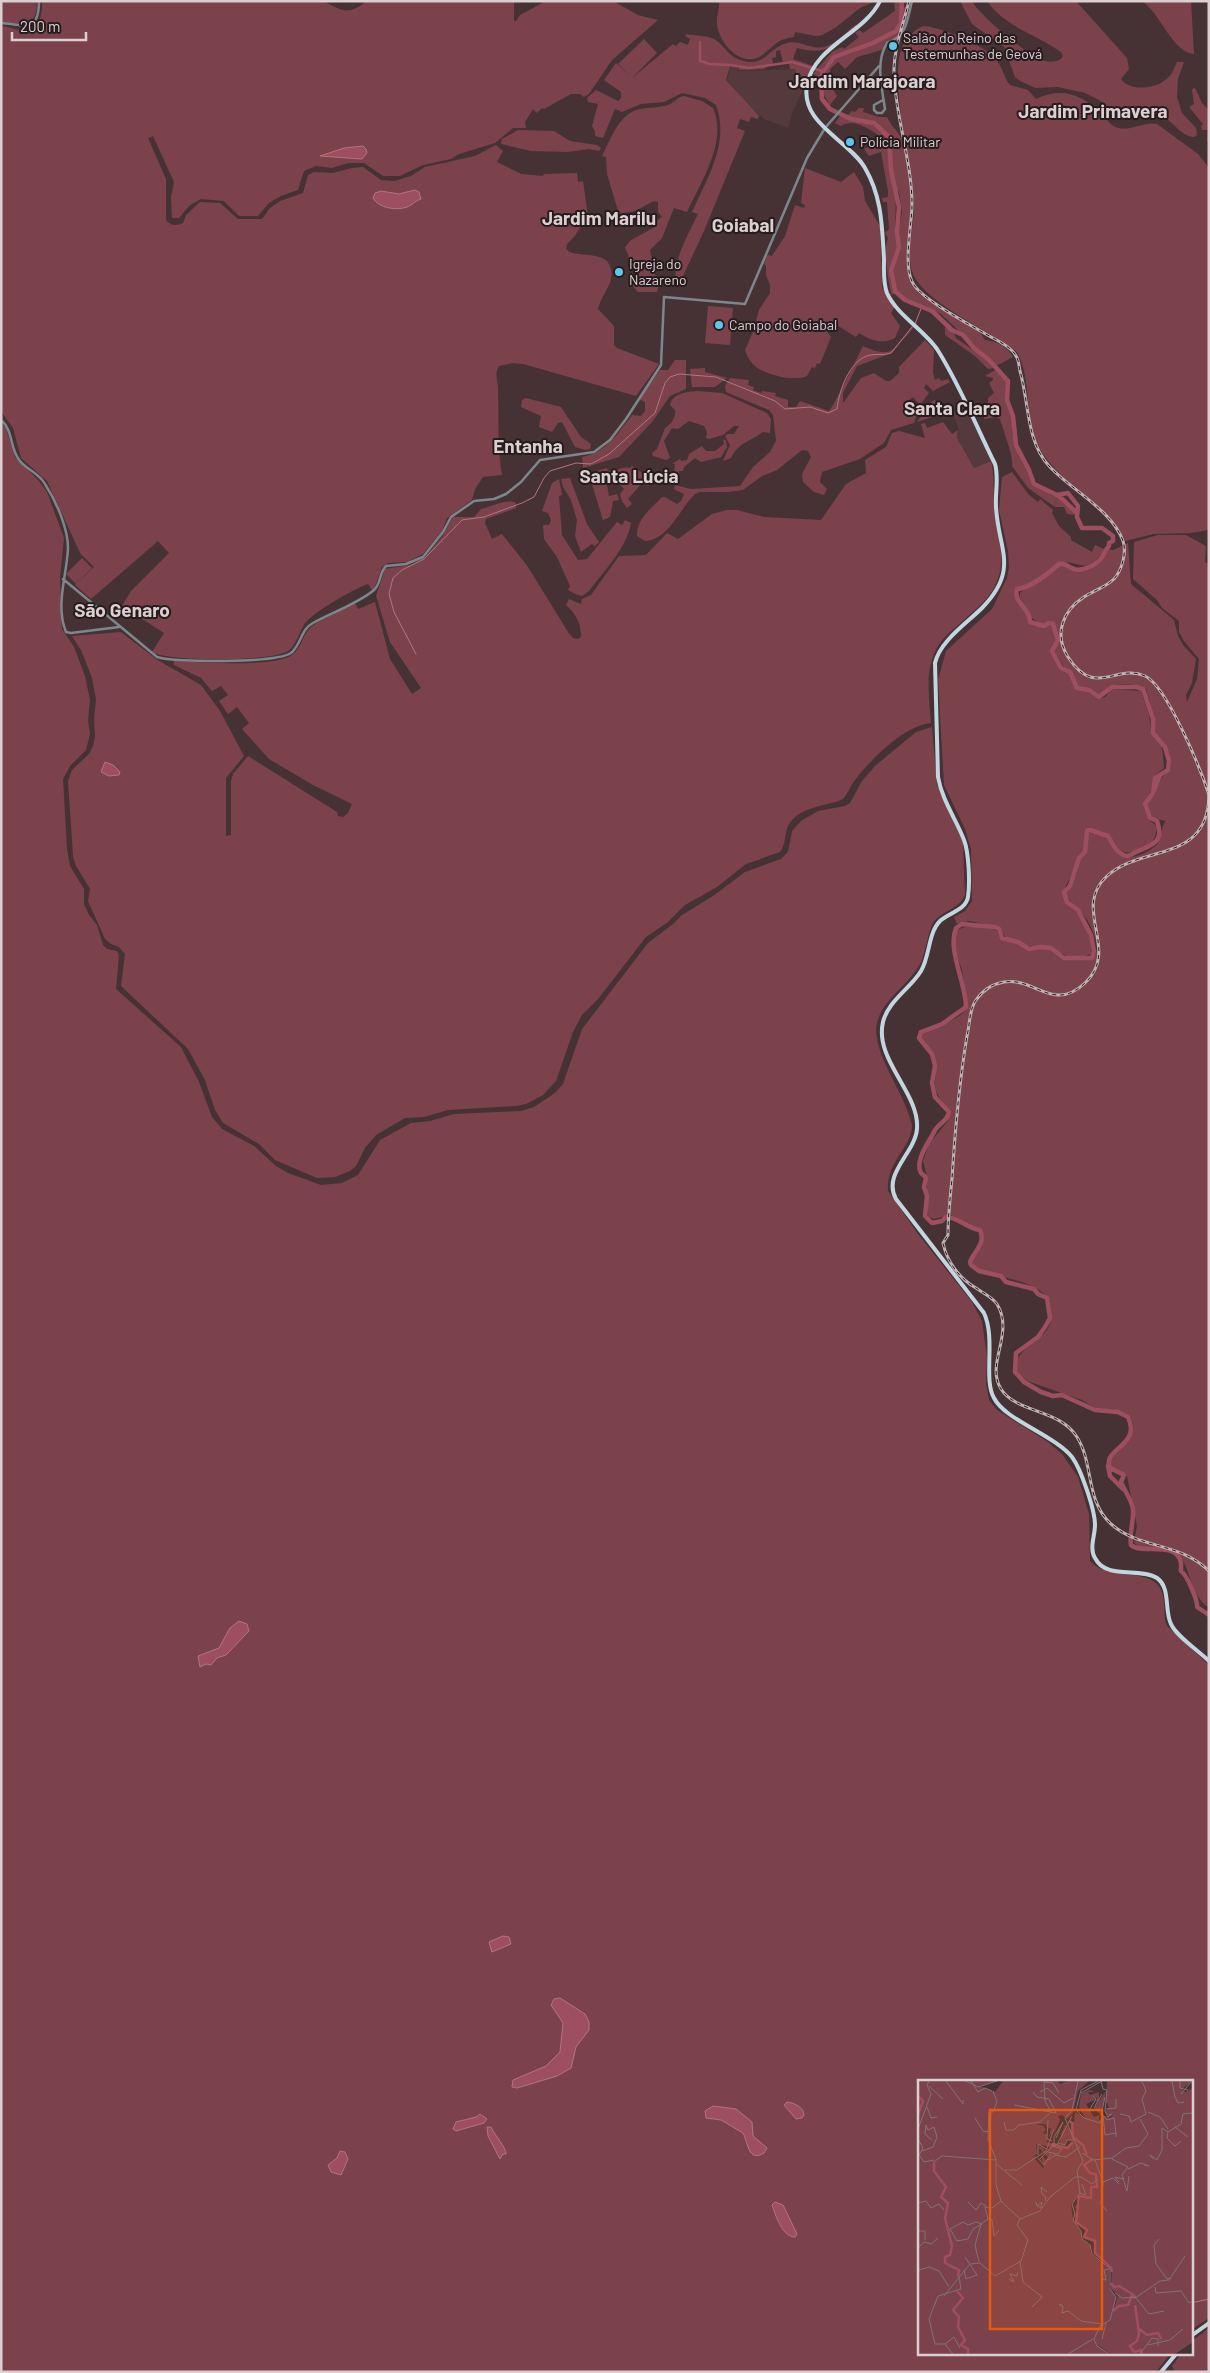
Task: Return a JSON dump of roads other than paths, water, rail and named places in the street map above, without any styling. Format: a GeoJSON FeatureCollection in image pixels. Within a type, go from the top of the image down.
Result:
{"type":"FeatureCollection","features":[{"type":"Feature","properties":{"kind":"main road"},"geometry":{"type":"LineString","coordinates":[[880,1],[871,14],[825,54],[814,67],[808,81],[806,98],[812,112],[825,128],[857,156],[875,188],[881,208],[886,290],[894,303],[937,350],[995,464],[997,479],[996,507],[1004,544],[1005,562],[1001,579],[991,598],[943,647],[935,663],[938,777],[941,790],[966,847],[968,897],[963,905],[938,925],[921,970],[890,1007],[884,1019],[882,1035],[884,1046],[912,1106],[917,1127],[914,1139],[894,1177],[893,1192],[984,1313],[990,1333],[990,1387],[996,1402],[1061,1447],[1076,1464],[1095,1521],[1092,1550],[1095,1560],[1108,1569],[1148,1574],[1159,1579],[1166,1591],[1171,1625],[1209,1660]]}},
{"type":"Feature","properties":{"kind":"main road"},"geometry":{"type":"LineString","coordinates":[[1192,2335],[1209,2323]]}},
{"type":"Feature","properties":{"kind":"main road"},"geometry":{"type":"LineString","coordinates":[[1162,2372],[1174,2356]]}},
{"type":"Feature","properties":{"kind":"street"},"geometry":{"type":"LineString","coordinates":[[1,23],[22,27],[30,24],[37,16],[39,1]]}},
{"type":"Feature","properties":{"kind":"street"},"geometry":{"type":"LineString","coordinates":[[883,100],[874,105],[874,110],[877,113],[884,110],[883,100],[879,66],[884,48],[887,43],[899,38],[912,1]]}},
{"type":"Feature","properties":{"kind":"street"},"geometry":{"type":"LineString","coordinates":[[63,579],[157,657],[172,660],[229,660],[282,657],[293,651],[309,625],[368,594],[377,586],[386,566],[406,564],[425,556],[444,532],[449,518],[470,503],[502,496],[521,482],[540,460],[592,453],[610,440],[661,366],[664,297],[745,304],[804,164],[825,128],[879,66]]}},
{"type":"Feature","properties":{"kind":"street"},"geometry":{"type":"LineString","coordinates":[[1,420],[10,431],[17,457],[42,479],[57,507],[67,542],[63,579],[63,616],[68,633],[119,627]]}},
{"type":"Feature","properties":{"kind":"waterway"},"geometry":{"type":"LineString","coordinates":[[902,1],[901,23],[896,31],[873,43],[834,57],[823,72],[821,79],[822,99],[830,109],[851,119],[874,123],[889,137],[891,170],[899,207],[897,232],[899,248],[891,270],[895,291],[905,300],[932,311],[952,330],[963,335],[1008,381],[1007,400],[1013,416],[1016,445],[1034,484],[1057,495],[1068,493],[1078,506],[1077,517],[1082,528],[1102,528],[1113,536],[1113,541],[1109,543],[1100,560],[1094,564],[1077,570],[1065,564],[1059,564],[1045,576],[1017,589],[1017,598],[1028,613],[1030,622],[1044,626],[1049,623],[1053,624],[1058,640],[1052,651],[1061,668],[1070,672],[1077,688],[1089,690],[1099,697],[1112,687],[1136,687],[1143,689],[1153,719],[1153,733],[1165,747],[1169,761],[1168,770],[1155,778],[1153,793],[1145,804],[1150,818],[1157,821],[1159,828],[1158,839],[1155,842],[1126,856],[1117,850],[1108,836],[1090,830],[1087,831],[1085,852],[1079,858],[1070,886],[1064,892],[1067,902],[1078,910],[1091,935],[1094,951],[1092,958],[1064,958],[1051,948],[1029,949],[1018,942],[1002,938],[999,929],[995,927],[962,924],[956,928],[954,937],[955,956],[966,1007],[942,1024],[921,1032],[919,1038],[932,1054],[935,1066],[932,1083],[935,1097],[949,1112],[947,1118],[935,1130],[921,1157],[919,1168],[926,1178],[924,1187],[927,1196],[925,1216],[932,1223],[942,1221],[946,1217],[980,1230],[981,1243],[970,1262],[971,1265],[979,1271],[1001,1276],[1006,1282],[1034,1289],[1038,1294],[1047,1298],[1050,1318],[1038,1337],[1016,1353],[1015,1372],[1024,1382],[1041,1392],[1053,1396],[1062,1395],[1095,1410],[1118,1412],[1128,1417],[1131,1427],[1130,1435],[1111,1456],[1109,1462],[1110,1468],[1124,1475],[1121,1482],[1133,1507],[1131,1545],[1136,1548],[1166,1550],[1178,1556],[1181,1563],[1181,1571],[1192,1588],[1197,1607],[1209,1615]]}},
{"type":"Feature","properties":{"kind":"waterway"},"geometry":{"type":"LineString","coordinates":[[700,42],[700,61],[710,64],[749,68],[792,62],[822,71]]}},
{"type":"Feature","properties":{"kind":"waterway"},"geometry":{"type":"LineString","coordinates":[[915,324],[922,306]]}},
{"type":"Feature","properties":{"kind":"waterway"},"geometry":{"type":"LineString","coordinates":[[416,654],[394,612],[389,594],[393,578],[402,570],[424,559],[462,520],[484,517],[522,503],[534,497],[550,471],[576,463],[591,464],[609,454],[655,413],[665,383],[670,377],[679,374],[716,377],[775,401],[785,409],[810,407],[828,413],[837,409],[846,378],[855,364],[867,356],[891,353],[912,327]]}},
{"type":"Feature","properties":{"kind":"waterway"},"geometry":{"type":"LineString","coordinates":[[1058,495],[1077,513]]}},
{"type":"Feature","properties":{"kind":"waterway"},"geometry":{"type":"LineString","coordinates":[[1154,791],[1160,775]]}},
{"type":"Feature","properties":{"kind":"waterway"},"geometry":{"type":"LineString","coordinates":[[1108,1466],[1110,1476],[1123,1489]]}},
{"type":"Feature","properties":{"kind":"waterway"},"geometry":{"type":"LineString","coordinates":[[1192,2303],[1209,2299]]}},
{"type":"Feature","properties":{"kind":"railway"},"geometry":{"type":"LineString","coordinates":[[909,1],[897,47],[894,75],[911,189],[912,205],[908,257],[910,278],[919,291],[936,304],[1014,352],[1023,383],[1032,433],[1042,456],[1058,475],[1101,510],[1118,530],[1124,545],[1123,561],[1119,571],[1111,582],[1084,597],[1070,609],[1062,624],[1061,632],[1064,649],[1078,669],[1087,676],[1097,678],[1134,673],[1145,676],[1154,683],[1173,711],[1199,767],[1209,795]]}},
{"type":"Feature","properties":{"kind":"railway"},"geometry":{"type":"LineString","coordinates":[[1209,796],[1205,818],[1197,833],[1185,843],[1170,850],[1121,866],[1107,876],[1097,889],[1093,902],[1099,957],[1095,970],[1085,983],[1074,991],[1063,995],[1053,995],[1025,984],[1004,982],[988,988],[976,1000],[971,1013],[962,1071],[948,1235],[943,1243],[955,1269],[965,1280],[990,1297],[997,1304],[1002,1315],[1002,1337],[996,1369],[1001,1389],[1017,1403],[1060,1421],[1077,1437],[1086,1459],[1097,1504],[1111,1524],[1135,1538],[1185,1555],[1197,1561],[1209,1571]]}},
{"type":"Feature","properties":{"kind":"place","name":"Salão do Reino das Testemunhas de Geová"},"geometry":{"type":"Point","coordinates":[893,46]}},
{"type":"Feature","properties":{"kind":"place","name":"Polícia Militar"},"geometry":{"type":"Point","coordinates":[850,142]}},
{"type":"Feature","properties":{"kind":"place","name":"Igreja do Nazareno"},"geometry":{"type":"Point","coordinates":[619,272]}},
{"type":"Feature","properties":{"kind":"place","name":"Campo do Goiabal"},"geometry":{"type":"Point","coordinates":[719,325]}},
{"type":"Feature","properties":{"kind":"district","name":"Jardim Marajoara"},"geometry":{"type":"Point","coordinates":[862,81]}},
{"type":"Feature","properties":{"kind":"district","name":"Jardim Primavera"},"geometry":{"type":"Point","coordinates":[1093,111]}},
{"type":"Feature","properties":{"kind":"district","name":"Jardim Marilu"},"geometry":{"type":"Point","coordinates":[599,218]}},
{"type":"Feature","properties":{"kind":"district","name":"Goiabal"},"geometry":{"type":"Point","coordinates":[743,225]}},
{"type":"Feature","properties":{"kind":"district","name":"Santa Clara"},"geometry":{"type":"Point","coordinates":[952,408]}},
{"type":"Feature","properties":{"kind":"district","name":"Entanha"},"geometry":{"type":"Point","coordinates":[528,446]}},
{"type":"Feature","properties":{"kind":"district","name":"Santa Lúcia"},"geometry":{"type":"Point","coordinates":[629,476]}},
{"type":"Feature","properties":{"kind":"district","name":"São Genaro"},"geometry":{"type":"Point","coordinates":[122,610]}}]}
